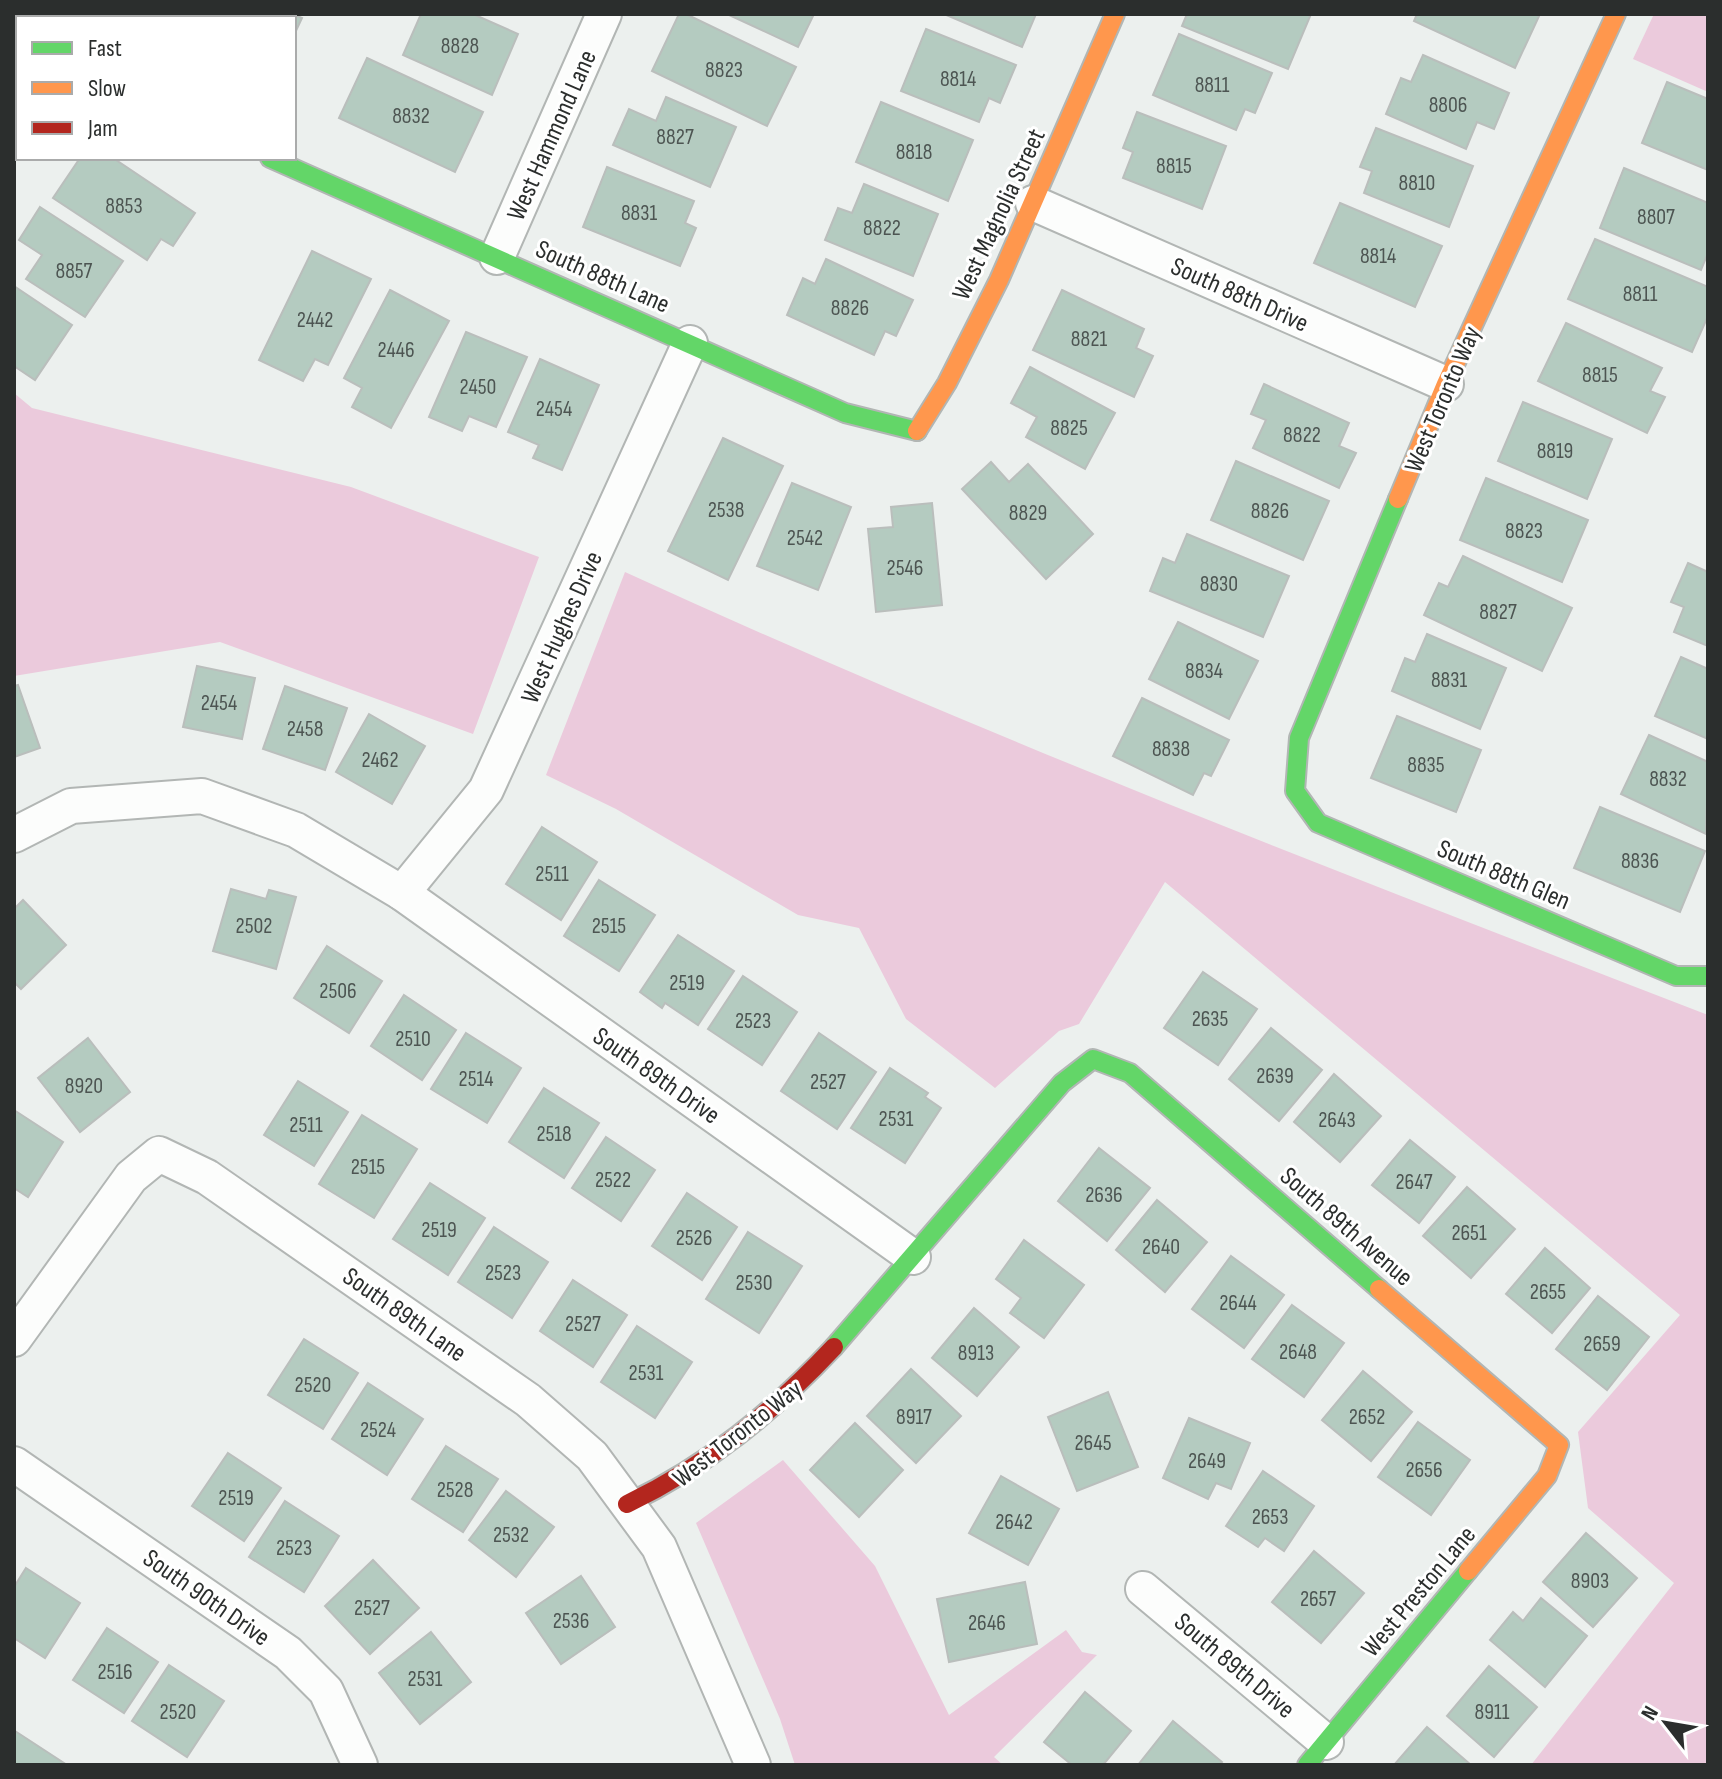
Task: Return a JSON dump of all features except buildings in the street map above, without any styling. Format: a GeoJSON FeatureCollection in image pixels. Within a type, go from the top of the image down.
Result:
{"type":"FeatureCollection","features":[{"type":"Feature","properties":{"kind":"street","name":"West Hammond Lane"},"geometry":{"type":"LineString","coordinates":[[497,257],[604,14]]}},
{"type":"Feature","properties":{"kind":"street","name":"West Magnolia Street"},"geometry":{"type":"LineString","coordinates":[[918,431],[945,389],[1033,203],[1115,14]]}},
{"type":"Feature","properties":{"kind":"street","name":"West Toronto Way"},"geometry":{"type":"LineString","coordinates":[[1295,791],[1299,738],[1446,384],[1616,14]]}},
{"type":"Feature","properties":{"kind":"street","name":"South 88th Lane"},"geometry":{"type":"LineString","coordinates":[[275,160],[845,413],[918,431]]}},
{"type":"Feature","properties":{"kind":"street","name":"South 88th Drive"},"geometry":{"type":"LineString","coordinates":[[1033,203],[1446,384]]}},
{"type":"Feature","properties":{"kind":"street","name":"West Hughes Drive"},"geometry":{"type":"LineString","coordinates":[[402,893],[486,790],[690,343]]}},
{"type":"Feature","properties":{"kind":"street","name":"South 88th Glen"},"geometry":{"type":"LineString","coordinates":[[1295,791],[1318,823],[1676,976],[1708,976]]}},
{"type":"Feature","properties":{"kind":"street","name":"South 89th Drive"},"geometry":{"type":"LineString","coordinates":[[14,835],[71,806],[202,796],[296,830],[402,893],[913,1257]]}},
{"type":"Feature","properties":{"kind":"street","name":"West Toronto Way"},"geometry":{"type":"LineString","coordinates":[[627,1504],[669,1487],[765,1418],[820,1366],[1062,1083],[1093,1059]]}},
{"type":"Feature","properties":{"kind":"street","name":"South 89th Avenue"},"geometry":{"type":"LineString","coordinates":[[1093,1059],[1130,1073],[1559,1445]]}},
{"type":"Feature","properties":{"kind":"street","name":"South 89th Lane"},"geometry":{"type":"LineString","coordinates":[[14,1339],[131,1177],[159,1154],[207,1177],[528,1400],[592,1456],[627,1504]]}},
{"type":"Feature","properties":{"kind":"street","name":"West Preston Lane"},"geometry":{"type":"LineString","coordinates":[[1317,1753],[1547,1476],[1559,1445]]}},
{"type":"Feature","properties":{"kind":"street","name":"South 90th Drive"},"geometry":{"type":"LineString","coordinates":[[14,1464],[288,1653],[326,1691],[360,1765]]}},
{"type":"Feature","properties":{"kind":"street"},"geometry":{"type":"LineString","coordinates":[[627,1504],[659,1547],[753,1765]]}},
{"type":"Feature","properties":{"kind":"street","name":"South 89th Drive"},"geometry":{"type":"LineString","coordinates":[[1143,1589],[1317,1753]]}},
{"type":"Feature","properties":{"kind":"shaded area"},"geometry":{"type":"Polygon","coordinates":[[[1654,14],[1708,14],[1708,92],[1633,59],[1654,14]]]}},
{"type":"Feature","properties":{"kind":"shaded area"},"geometry":{"type":"Polygon","coordinates":[[[14,393],[32,408],[351,487],[539,557],[473,734],[220,642],[14,676],[14,393]]]}},
{"type":"Feature","properties":{"kind":"shaded area"},"geometry":{"type":"Polygon","coordinates":[[[625,572],[1028,747],[1708,1015],[1708,1765],[1531,1765],[1674,1583],[1588,1508],[1578,1432],[1680,1315],[1165,882],[1079,1024],[1059,1031],[995,1088],[906,1019],[859,928],[798,915],[616,809],[546,775],[625,572]]]}},
{"type":"Feature","properties":{"kind":"shaded area"},"geometry":{"type":"Polygon","coordinates":[[[783,1460],[875,1566],[949,1715],[1066,1630],[1082,1652],[1097,1655],[994,1757],[1003,1765],[795,1765],[780,1719],[696,1523],[783,1460]]]}},
{"type":"Feature","properties":{"kind":"traffic: fast"},"geometry":{"type":"LineString","coordinates":[[275,160],[845,413],[917,431]]}},
{"type":"Feature","properties":{"kind":"traffic: fast"},"geometry":{"type":"LineString","coordinates":[[1398,499],[1299,738],[1295,791],[1318,823],[1676,976],[1708,976]]}},
{"type":"Feature","properties":{"kind":"traffic: fast"},"geometry":{"type":"LineString","coordinates":[[834,1347],[1062,1083],[1093,1059],[1130,1073],[1379,1289]]}},
{"type":"Feature","properties":{"kind":"traffic: fast"},"geometry":{"type":"LineString","coordinates":[[1307,1765],[1468,1571]]}},
{"type":"Feature","properties":{"kind":"traffic: slow"},"geometry":{"type":"LineString","coordinates":[[917,431],[947,383],[999,280],[1115,14]]}},
{"type":"Feature","properties":{"kind":"traffic: slow"},"geometry":{"type":"LineString","coordinates":[[1398,499],[1446,384],[1616,14]]}},
{"type":"Feature","properties":{"kind":"traffic: slow"},"geometry":{"type":"LineString","coordinates":[[1379,1289],[1559,1445],[1547,1476],[1468,1571]]}},
{"type":"Feature","properties":{"kind":"traffic: jam"},"geometry":{"type":"LineString","coordinates":[[627,1504],[685,1472],[738,1435],[834,1347]]}}]}
